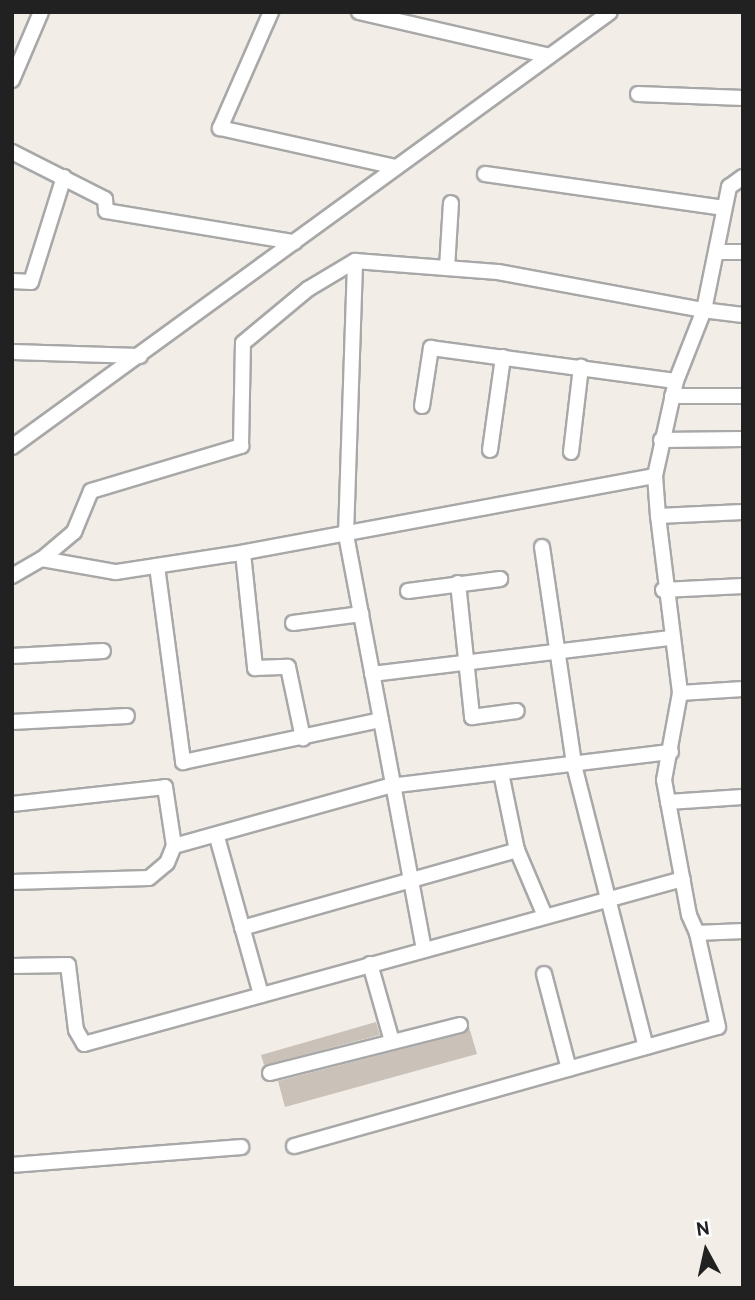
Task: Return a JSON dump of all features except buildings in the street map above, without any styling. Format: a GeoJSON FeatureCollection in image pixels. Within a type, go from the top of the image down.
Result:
{"type":"FeatureCollection","features":[{"type":"Feature","properties":{"kind":"street"},"geometry":{"type":"LineString","coordinates":[[12,80],[41,12]]}},
{"type":"Feature","properties":{"kind":"street"},"geometry":{"type":"LineString","coordinates":[[271,12],[220,128],[396,167]]}},
{"type":"Feature","properties":{"kind":"street"},"geometry":{"type":"LineString","coordinates":[[359,12],[549,56]]}},
{"type":"Feature","properties":{"kind":"street"},"geometry":{"type":"LineString","coordinates":[[12,447],[20,437],[140,356],[610,12]]}},
{"type":"Feature","properties":{"kind":"street"},"geometry":{"type":"LineString","coordinates":[[638,94],[743,98]]}},
{"type":"Feature","properties":{"kind":"street"},"geometry":{"type":"LineString","coordinates":[[12,152],[105,199],[106,211],[294,242]]}},
{"type":"Feature","properties":{"kind":"street"},"geometry":{"type":"LineString","coordinates":[[485,174],[723,208]]}},
{"type":"Feature","properties":{"kind":"street"},"geometry":{"type":"LineString","coordinates":[[12,281],[31,282],[64,177]]}},
{"type":"Feature","properties":{"kind":"street"},"geometry":{"type":"LineString","coordinates":[[294,1146],[718,1027],[682,879],[664,780],[680,692],[663,590],[655,476],[676,381],[704,310],[729,187],[743,177]]}},
{"type":"Feature","properties":{"kind":"street"},"geometry":{"type":"LineString","coordinates":[[447,268],[451,203]]}},
{"type":"Feature","properties":{"kind":"street"},"geometry":{"type":"LineString","coordinates":[[716,252],[743,252]]}},
{"type":"Feature","properties":{"kind":"street"},"geometry":{"type":"LineString","coordinates":[[355,261],[346,535],[381,720],[389,786],[424,949]]}},
{"type":"Feature","properties":{"kind":"street"},"geometry":{"type":"LineString","coordinates":[[12,576],[42,559],[74,532],[91,491],[241,446],[243,342],[308,289],[355,261],[447,268],[743,315]]}},
{"type":"Feature","properties":{"kind":"street"},"geometry":{"type":"LineString","coordinates":[[422,406],[431,348],[676,381]]}},
{"type":"Feature","properties":{"kind":"street"},"geometry":{"type":"LineString","coordinates":[[12,352],[140,356]]}},
{"type":"Feature","properties":{"kind":"street"},"geometry":{"type":"LineString","coordinates":[[490,450],[503,357]]}},
{"type":"Feature","properties":{"kind":"street"},"geometry":{"type":"LineString","coordinates":[[570,452],[581,368]]}},
{"type":"Feature","properties":{"kind":"street"},"geometry":{"type":"LineString","coordinates":[[672,396],[743,396]]}},
{"type":"Feature","properties":{"kind":"street"},"geometry":{"type":"LineString","coordinates":[[661,440],[743,439]]}},
{"type":"Feature","properties":{"kind":"street"},"geometry":{"type":"LineString","coordinates":[[42,559],[116,572],[346,535],[655,476]]}},
{"type":"Feature","properties":{"kind":"street"},"geometry":{"type":"LineString","coordinates":[[659,516],[743,512]]}},
{"type":"Feature","properties":{"kind":"street"},"geometry":{"type":"LineString","coordinates":[[542,547],[573,765],[646,1047]]}},
{"type":"Feature","properties":{"kind":"street"},"geometry":{"type":"LineString","coordinates":[[243,552],[255,668],[288,667],[303,738]]}},
{"type":"Feature","properties":{"kind":"street"},"geometry":{"type":"LineString","coordinates":[[157,566],[183,762],[381,720]]}},
{"type":"Feature","properties":{"kind":"street"},"geometry":{"type":"LineString","coordinates":[[408,591],[500,579]]}},
{"type":"Feature","properties":{"kind":"street"},"geometry":{"type":"LineString","coordinates":[[458,583],[472,718],[517,711]]}},
{"type":"Feature","properties":{"kind":"street"},"geometry":{"type":"LineString","coordinates":[[663,590],[743,586]]}},
{"type":"Feature","properties":{"kind":"street"},"geometry":{"type":"LineString","coordinates":[[293,623],[361,614]]}},
{"type":"Feature","properties":{"kind":"street"},"geometry":{"type":"LineString","coordinates":[[372,674],[671,638]]}},
{"type":"Feature","properties":{"kind":"street"},"geometry":{"type":"LineString","coordinates":[[12,656],[103,651]]}},
{"type":"Feature","properties":{"kind":"street"},"geometry":{"type":"LineString","coordinates":[[680,692],[743,689]]}},
{"type":"Feature","properties":{"kind":"street"},"geometry":{"type":"LineString","coordinates":[[12,722],[127,716]]}},
{"type":"Feature","properties":{"kind":"street"},"geometry":{"type":"LineString","coordinates":[[173,846],[217,837],[389,786],[671,752]]}},
{"type":"Feature","properties":{"kind":"street"},"geometry":{"type":"LineString","coordinates":[[501,773],[517,850],[545,916]]}},
{"type":"Feature","properties":{"kind":"street"},"geometry":{"type":"LineString","coordinates":[[12,804],[165,787],[173,846],[167,863],[149,878],[12,882]]}},
{"type":"Feature","properties":{"kind":"street"},"geometry":{"type":"LineString","coordinates":[[668,802],[743,797]]}},
{"type":"Feature","properties":{"kind":"street"},"geometry":{"type":"LineString","coordinates":[[217,837],[261,995]]}},
{"type":"Feature","properties":{"kind":"street"},"geometry":{"type":"LineString","coordinates":[[243,928],[517,850]]}},
{"type":"Feature","properties":{"kind":"street"},"geometry":{"type":"LineString","coordinates":[[12,966],[68,965],[76,1030],[84,1044],[682,879]]}},
{"type":"Feature","properties":{"kind":"street"},"geometry":{"type":"LineString","coordinates":[[697,933],[743,931]]}},
{"type":"Feature","properties":{"kind":"street"},"geometry":{"type":"LineString","coordinates":[[370,964],[392,1041]]}},
{"type":"Feature","properties":{"kind":"street"},"geometry":{"type":"LineString","coordinates":[[544,974],[569,1069]]}},
{"type":"Feature","properties":{"kind":"street"},"geometry":{"type":"LineString","coordinates":[[270,1073],[460,1024]]}},
{"type":"Feature","properties":{"kind":"street"},"geometry":{"type":"LineString","coordinates":[[12,1165],[241,1147]]}}]}
